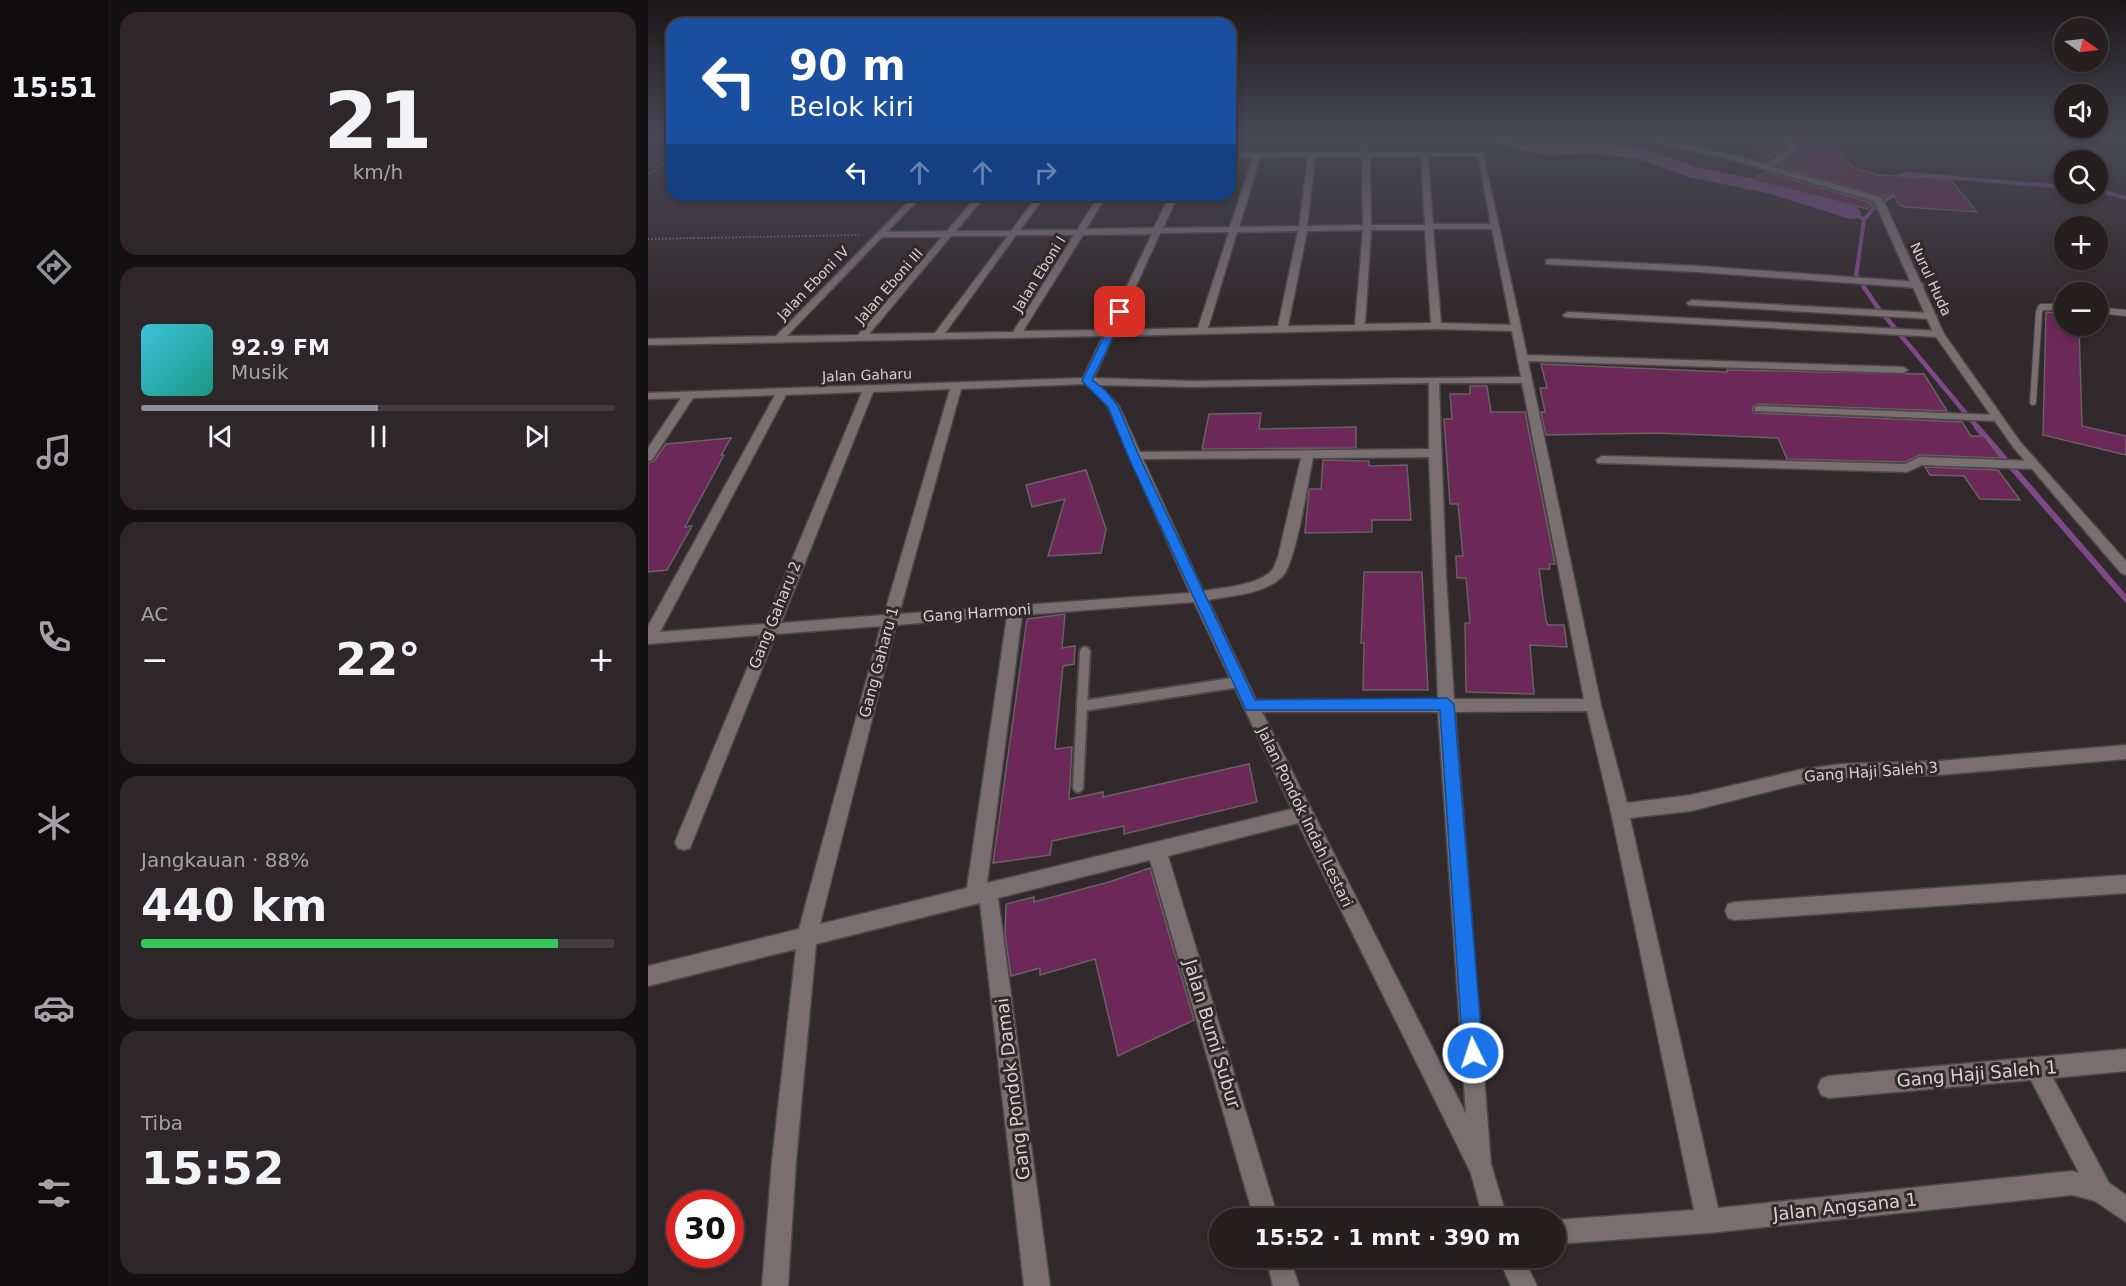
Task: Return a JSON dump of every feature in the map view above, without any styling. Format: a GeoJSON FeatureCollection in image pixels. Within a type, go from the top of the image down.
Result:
{"type":"FeatureCollection","features":[{"type":"Feature","properties":{"kind":"street"},"geometry":{"type":"LineString","coordinates":[[1202,331],[1246,196]]}},
{"type":"Feature","properties":{"kind":"street"},"geometry":{"type":"LineString","coordinates":[[1282,330],[1303,229],[1307,196]]}},
{"type":"Feature","properties":{"kind":"street"},"geometry":{"type":"LineString","coordinates":[[1360,328],[1367,228],[1367,196]]}},
{"type":"Feature","properties":{"kind":"street"},"geometry":{"type":"LineString","coordinates":[[1427,196],[1436,326]]}},
{"type":"Feature","properties":{"kind":"street"},"geometry":{"type":"LineString","coordinates":[[1490,196],[1593,705],[1620,812],[1709,1221]]}},
{"type":"Feature","properties":{"kind":"street","name":"Nurul Huda"},"geometry":{"type":"LineString","coordinates":[[1858,196],[1880,203],[1940,334],[1993,418],[2027,464],[2126,570]]}},
{"type":"Feature","properties":{"kind":"street","name":"Jalan Eboni IV"},"geometry":{"type":"LineString","coordinates":[[778,340],[914,201]]}},
{"type":"Feature","properties":{"kind":"street","name":"Jalan Eboni III"},"geometry":{"type":"LineString","coordinates":[[861,338],[977,201]]}},
{"type":"Feature","properties":{"kind":"street"},"geometry":{"type":"LineString","coordinates":[[937,337],[1038,201]]}},
{"type":"Feature","properties":{"kind":"street","name":"Jalan Eboni I"},"geometry":{"type":"LineString","coordinates":[[1015,336],[1099,201]]}},
{"type":"Feature","properties":{"kind":"street"},"geometry":{"type":"LineString","coordinates":[[1087,381],[1171,201]]}},
{"type":"Feature","properties":{"kind":"street"},"geometry":{"type":"LineString","coordinates":[[878,235],[1496,226]]}},
{"type":"Feature","properties":{"kind":"street"},"geometry":{"type":"LineString","coordinates":[[1549,261],[1919,285]]}},
{"type":"Feature","properties":{"kind":"street"},"geometry":{"type":"LineString","coordinates":[[1692,303],[1932,316]]}},
{"type":"Feature","properties":{"kind":"street"},"geometry":{"type":"LineString","coordinates":[[1568,315],[1940,334]]}},
{"type":"Feature","properties":{"kind":"street"},"geometry":{"type":"LineString","coordinates":[[648,342],[1436,326],[1517,328]]}},
{"type":"Feature","properties":{"kind":"street"},"geometry":{"type":"LineString","coordinates":[[1522,358],[1903,370]]}},
{"type":"Feature","properties":{"kind":"street"},"geometry":{"type":"LineString","coordinates":[[1434,380],[1434,453],[1447,704],[1482,1170]]}},
{"type":"Feature","properties":{"kind":"street","name":"Jalan Gaharu"},"geometry":{"type":"LineString","coordinates":[[648,396],[956,388],[1087,381],[1192,384],[1526,380]]}},
{"type":"Feature","properties":{"kind":"street","name":"Jalan Pondok Indah Lestari"},"geometry":{"type":"LineString","coordinates":[[1087,381],[1113,406],[1239,682],[1482,1170],[1492,1208]]}},
{"type":"Feature","properties":{"kind":"street","name":"Gang Gaharu 1"},"geometry":{"type":"LineString","coordinates":[[776,1286],[784,1161],[807,937],[890,619],[956,388]]}},
{"type":"Feature","properties":{"kind":"street","name":"Gang Gaharu 2"},"geometry":{"type":"LineString","coordinates":[[684,842],[768,630],[868,390]]}},
{"type":"Feature","properties":{"kind":"street"},"geometry":{"type":"LineString","coordinates":[[648,638],[783,392]]}},
{"type":"Feature","properties":{"kind":"street"},"geometry":{"type":"LineString","coordinates":[[648,457],[689,395]]}},
{"type":"Feature","properties":{"kind":"street"},"geometry":{"type":"LineString","coordinates":[[1759,409],[1993,418]]}},
{"type":"Feature","properties":{"kind":"street"},"geometry":{"type":"LineString","coordinates":[[1134,456],[1434,453]]}},
{"type":"Feature","properties":{"kind":"street","name":"Gang Harmoni"},"geometry":{"type":"LineString","coordinates":[[648,638],[1199,597],[1242,589],[1267,581],[1278,573],[1285,557],[1308,454]]}},
{"type":"Feature","properties":{"kind":"street"},"geometry":{"type":"LineString","coordinates":[[1602,460],[1906,468],[1920,460],[2027,464]]}},
{"type":"Feature","properties":{"kind":"street","name":"Gang Pondok Damai"},"geometry":{"type":"LineString","coordinates":[[1015,610],[982,894],[1037,1286]]}},
{"type":"Feature","properties":{"kind":"street"},"geometry":{"type":"LineString","coordinates":[[1251,706],[1593,705]]}},
{"type":"Feature","properties":{"kind":"street","name":"Gang Haji Saleh 3"},"geometry":{"type":"LineString","coordinates":[[1620,812],[1691,804],[1799,777],[1841,771],[1939,768],[2126,752]]}},
{"type":"Feature","properties":{"kind":"street"},"geometry":{"type":"LineString","coordinates":[[648,976],[1303,814]]}},
{"type":"Feature","properties":{"kind":"street","name":"Jalan Bumi Subur"},"geometry":{"type":"LineString","coordinates":[[1157,850],[1263,1208]]}},
{"type":"Feature","properties":{"kind":"street"},"geometry":{"type":"LineString","coordinates":[[1735,911],[2126,884]]}},
{"type":"Feature","properties":{"kind":"street","name":"Gang Haji Saleh 1"},"geometry":{"type":"LineString","coordinates":[[1829,1087],[2126,1060]]}},
{"type":"Feature","properties":{"kind":"street"},"geometry":{"type":"LineString","coordinates":[[2037,1069],[2101,1191]]}},
{"type":"Feature","properties":{"kind":"street","name":"Jalan Angsana 1"},"geometry":{"type":"LineString","coordinates":[[1566,1231],[1709,1221],[2072,1183],[2101,1191],[2126,1210]]}},
{"type":"Feature","properties":{"kind":"street"},"geometry":{"type":"LineString","coordinates":[[1281,1268],[1286,1286]]}},
{"type":"Feature","properties":{"kind":"street"},"geometry":{"type":"LineString","coordinates":[[1515,1268],[1524,1286]]}},
{"type":"Feature","properties":{"kind":"lane"},"geometry":{"type":"LineString","coordinates":[[2033,402],[2039,312],[2041,307],[2054,306]]}},
{"type":"Feature","properties":{"kind":"lane"},"geometry":{"type":"LineString","coordinates":[[2108,311],[2126,313]]}},
{"type":"Feature","properties":{"kind":"lane"},"geometry":{"type":"LineString","coordinates":[[1078,787],[1085,652]]}},
{"type":"Feature","properties":{"kind":"lane"},"geometry":{"type":"LineString","coordinates":[[1082,706],[1239,682]]}},
{"type":"Feature","properties":{"kind":"path"},"geometry":{"type":"LineString","coordinates":[[648,239],[878,235]]}},
{"type":"Feature","properties":{"kind":"building"},"geometry":{"type":"Polygon","coordinates":[[[1815,196],[1848,196],[1873,204],[1867,209],[1815,196]]]}},
{"type":"Feature","properties":{"kind":"building"},"geometry":{"type":"Polygon","coordinates":[[[1895,196],[1964,196],[1977,212],[1906,207],[1899,205],[1895,196]]]}},
{"type":"Feature","properties":{"kind":"building"},"geometry":{"type":"Polygon","coordinates":[[[2046,312],[2054,313],[2054,336],[2079,336],[2082,426],[2126,436],[2126,455],[2043,435],[2046,312]]]}},
{"type":"Feature","properties":{"kind":"building"},"geometry":{"type":"Polygon","coordinates":[[[1541,364],[1727,372],[1727,370],[1924,374],[1947,411],[1759,404],[1753,406],[1753,411],[1755,413],[1962,422],[1971,436],[1984,436],[2001,458],[1920,455],[1905,462],[1787,459],[1778,438],[1657,433],[1546,435],[1541,412],[1545,412],[1540,388],[1547,388],[1541,364]]]}},
{"type":"Feature","properties":{"kind":"building"},"geometry":{"type":"Polygon","coordinates":[[[1470,386],[1487,386],[1491,412],[1525,412],[1555,564],[1549,564],[1550,569],[1539,569],[1546,620],[1548,625],[1564,625],[1567,647],[1530,645],[1534,694],[1466,692],[1465,623],[1470,623],[1466,578],[1457,578],[1456,556],[1463,556],[1458,504],[1450,504],[1444,419],[1452,419],[1450,394],[1470,394],[1470,386]]]}},
{"type":"Feature","properties":{"kind":"building"},"geometry":{"type":"Polygon","coordinates":[[[1261,413],[1259,429],[1356,427],[1356,448],[1202,449],[1209,414],[1261,413]]]}},
{"type":"Feature","properties":{"kind":"building"},"geometry":{"type":"Polygon","coordinates":[[[731,438],[685,527],[692,526],[667,570],[648,572],[648,463],[654,461],[666,444],[731,438]]]}},
{"type":"Feature","properties":{"kind":"building"},"geometry":{"type":"Polygon","coordinates":[[[1323,460],[1369,461],[1369,466],[1407,465],[1411,520],[1372,520],[1372,532],[1305,533],[1309,489],[1321,489],[1323,460]]]}},
{"type":"Feature","properties":{"kind":"building"},"geometry":{"type":"Polygon","coordinates":[[[1925,467],[1998,470],[2020,500],[1980,499],[1964,476],[1930,475],[1925,467]]]}},
{"type":"Feature","properties":{"kind":"building"},"geometry":{"type":"Polygon","coordinates":[[[1086,470],[1106,529],[1101,553],[1048,556],[1065,499],[1032,507],[1026,485],[1086,470]]]}},
{"type":"Feature","properties":{"kind":"building"},"geometry":{"type":"Polygon","coordinates":[[[1364,572],[1422,572],[1428,690],[1363,690],[1364,643],[1361,643],[1364,572]]]}},
{"type":"Feature","properties":{"kind":"building"},"geometry":{"type":"Polygon","coordinates":[[[1065,614],[1062,648],[1075,646],[1074,664],[1063,666],[1055,749],[1072,747],[1069,799],[1103,792],[1103,797],[1249,764],[1257,802],[1124,834],[1124,826],[1052,841],[1050,855],[993,863],[1027,619],[1065,614]]]}},
{"type":"Feature","properties":{"kind":"building"},"geometry":{"type":"Polygon","coordinates":[[[1150,868],[1194,1020],[1118,1056],[1095,959],[1040,975],[1040,968],[1011,976],[1005,935],[1006,904],[1034,897],[1034,902],[1109,882],[1150,868]]]}},
{"type":"Feature","properties":{"kind":"waterway"},"geometry":{"type":"LineString","coordinates":[[1796,196],[1850,213]]}},
{"type":"Feature","properties":{"kind":"waterway"},"geometry":{"type":"LineString","coordinates":[[1864,219],[1876,206],[1892,196]]}},
{"type":"Feature","properties":{"kind":"waterway"},"geometry":{"type":"LineString","coordinates":[[2119,196],[2126,198]]}},
{"type":"Feature","properties":{"kind":"waterway"},"geometry":{"type":"LineString","coordinates":[[1850,213],[1864,219]]}},
{"type":"Feature","properties":{"kind":"waterway"},"geometry":{"type":"LineString","coordinates":[[1858,263],[1864,219]]}},
{"type":"Feature","properties":{"kind":"waterway"},"geometry":{"type":"LineString","coordinates":[[1858,262],[1856,275],[1878,308],[1978,428]]}},
{"type":"Feature","properties":{"kind":"waterway"},"geometry":{"type":"LineString","coordinates":[[1977,427],[2126,599]]}},
{"type":"Feature","properties":{"kind":"route"},"geometry":{"type":"LineString","coordinates":[[1120,312],[1087,381],[1113,406],[1118,422],[1179,548],[1199,597],[1251,706],[1447,704],[1473,1053]]}}]}
